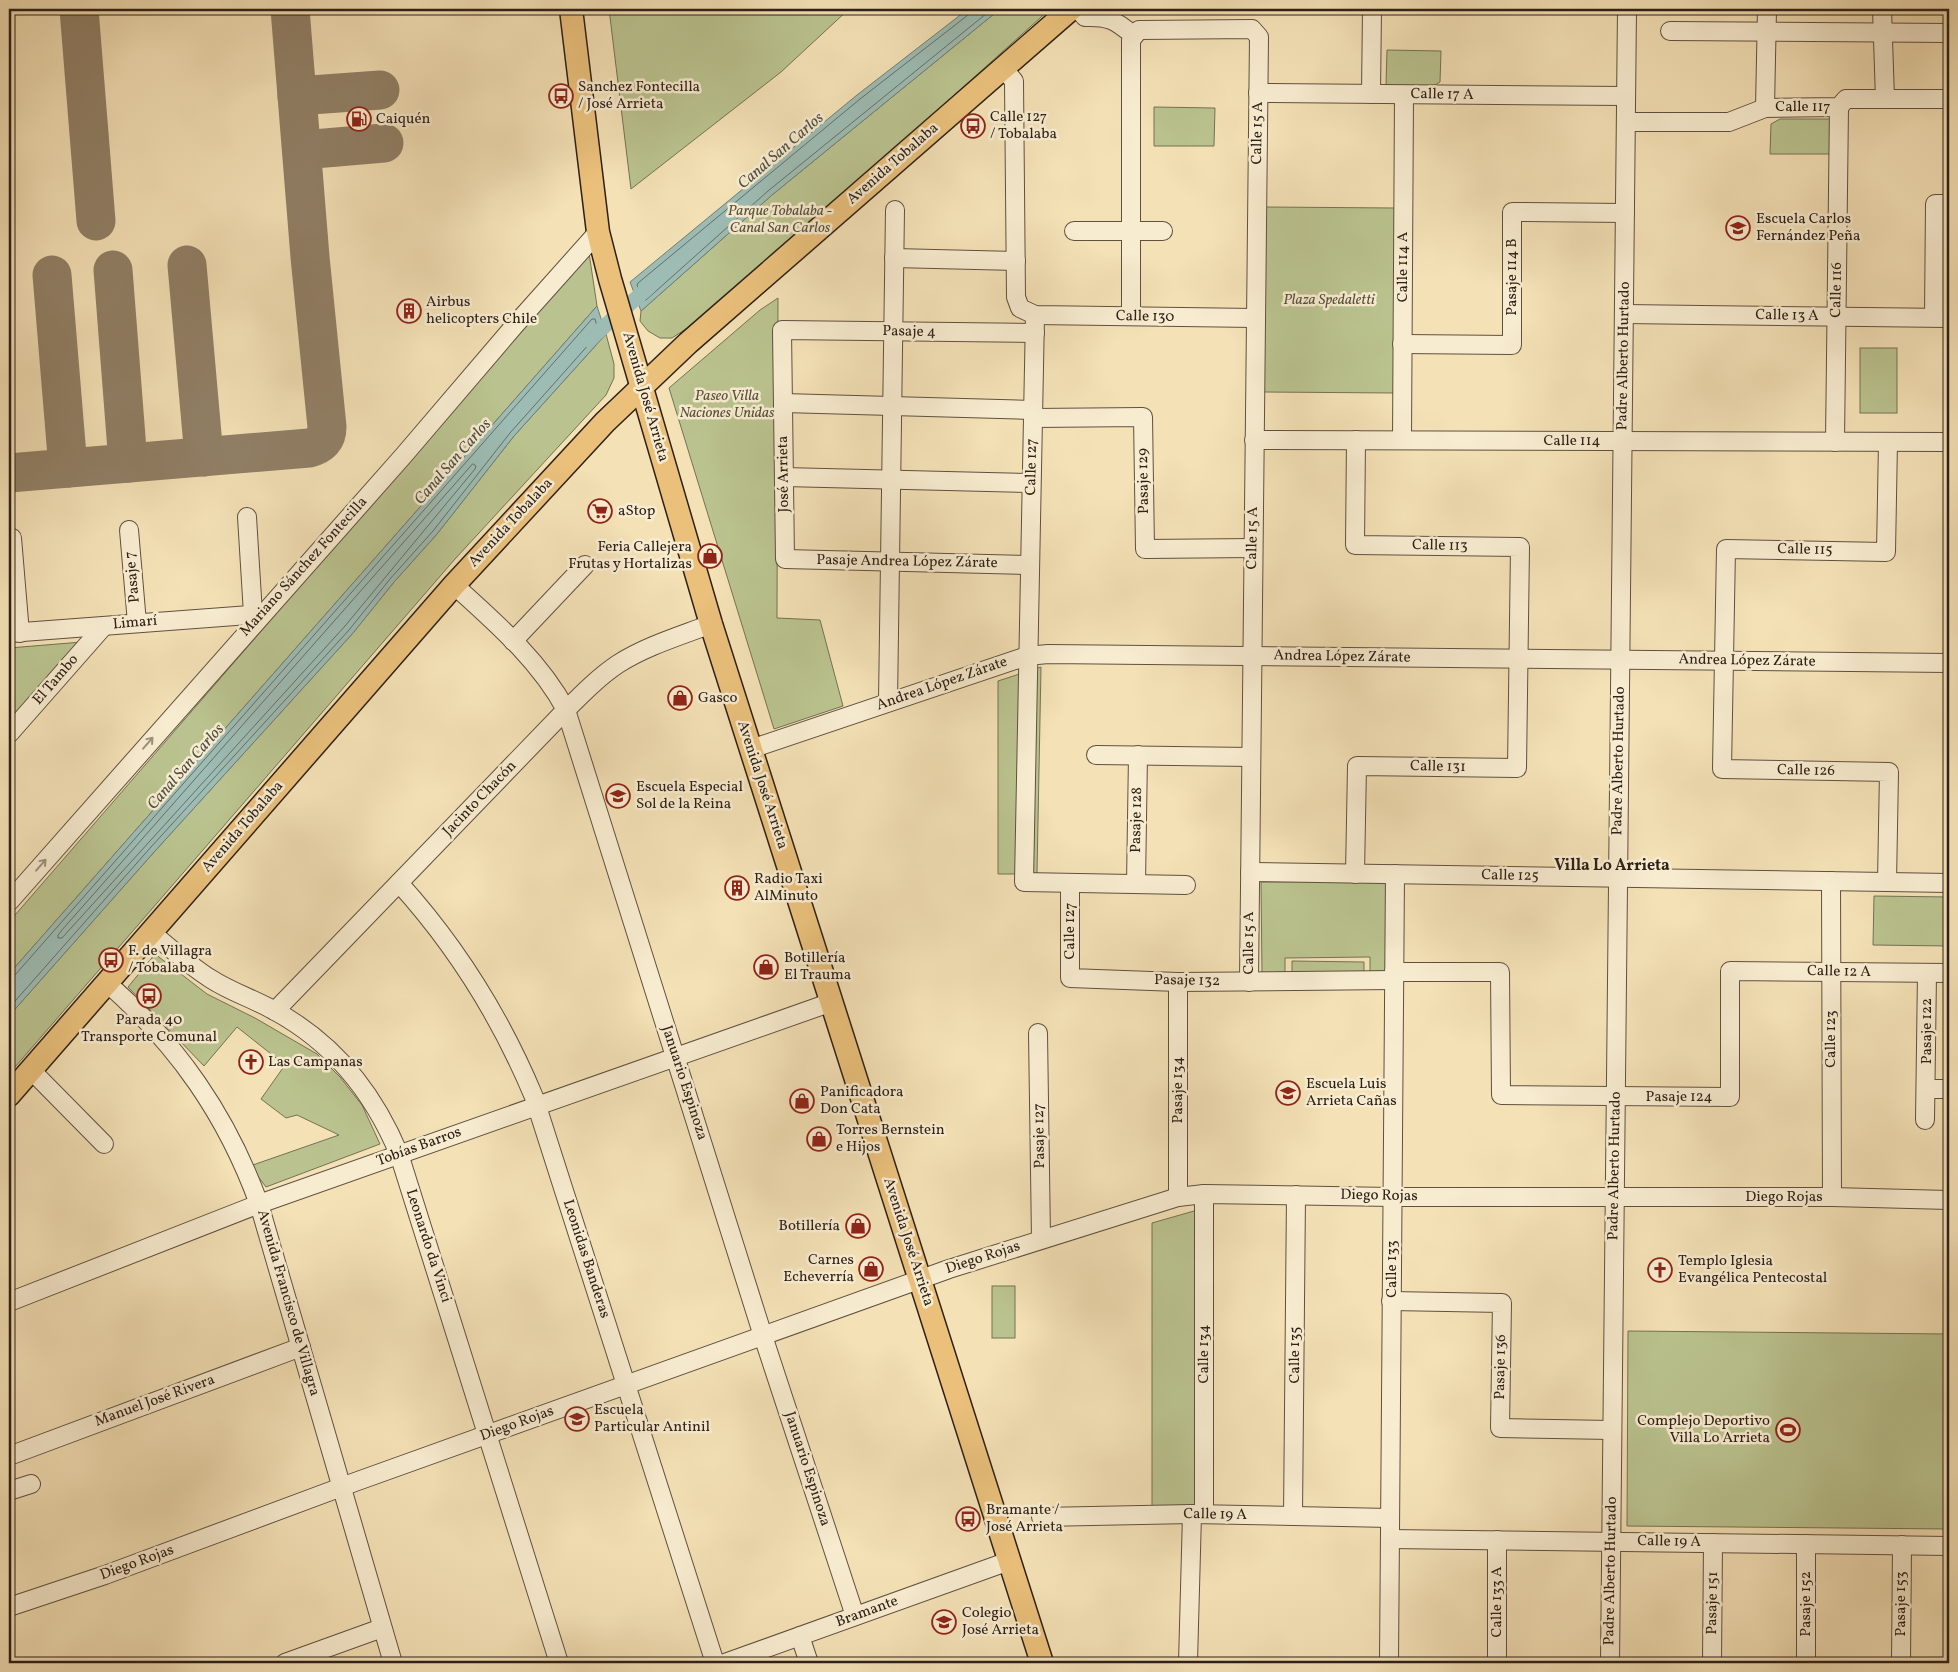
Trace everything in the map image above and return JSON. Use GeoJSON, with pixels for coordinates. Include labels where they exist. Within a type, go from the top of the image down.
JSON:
{"type":"FeatureCollection","features":[{"type":"Feature","properties":{"kind":"main road","name":"Avenida José Arrieta"},"geometry":{"type":"LineString","coordinates":[[571,9],[598,232],[610,279],[711,624],[1042,1663]]}},
{"type":"Feature","properties":{"kind":"main road","name":"Avenida Tobalaba"},"geometry":{"type":"LineString","coordinates":[[9,1095],[454,585],[600,427],[641,386],[1002,67],[1071,9]]}},
{"type":"Feature","properties":{"kind":"street"},"geometry":{"type":"LineString","coordinates":[[1078,9],[1085,17],[1102,16],[1119,24],[1133,35],[1131,40],[1130,75],[1132,316]]}},
{"type":"Feature","properties":{"kind":"street"},"geometry":{"type":"LineString","coordinates":[[1371,94],[1372,9]]}},
{"type":"Feature","properties":{"kind":"street","name":"Padre Alberto Hurtado"},"geometry":{"type":"LineString","coordinates":[[1610,1663],[1627,9]]}},
{"type":"Feature","properties":{"kind":"street"},"geometry":{"type":"LineString","coordinates":[[1765,108],[1767,9]]}},
{"type":"Feature","properties":{"kind":"street"},"geometry":{"type":"LineString","coordinates":[[1882,9],[1885,99]]}},
{"type":"Feature","properties":{"kind":"street","name":"Calle 15 A"},"geometry":{"type":"LineString","coordinates":[[1133,35],[1139,30],[1252,29],[1259,37],[1249,982]]}},
{"type":"Feature","properties":{"kind":"street"},"geometry":{"type":"LineString","coordinates":[[1670,32],[1949,33]]}},
{"type":"Feature","properties":{"kind":"street"},"geometry":{"type":"LineString","coordinates":[[1002,67],[1014,81],[1016,297],[1020,308],[1035,315]]}},
{"type":"Feature","properties":{"kind":"street","name":"Calle 17 A"},"geometry":{"type":"LineString","coordinates":[[1258,93],[1626,96]]}},
{"type":"Feature","properties":{"kind":"street","name":"Calle 114 A"},"geometry":{"type":"LineString","coordinates":[[1402,440],[1404,95]]}},
{"type":"Feature","properties":{"kind":"street","name":"Calle 117"},"geometry":{"type":"LineString","coordinates":[[1626,122],[1729,122],[1765,108],[1839,107],[1846,99],[1949,99]]}},
{"type":"Feature","properties":{"kind":"street","name":"Calle 116"},"geometry":{"type":"LineString","coordinates":[[1835,442],[1839,107]]}},
{"type":"Feature","properties":{"kind":"street"},"geometry":{"type":"LineString","coordinates":[[1942,318],[1935,204],[1949,204]]}},
{"type":"Feature","properties":{"kind":"street"},"geometry":{"type":"LineString","coordinates":[[888,702],[895,210]]}},
{"type":"Feature","properties":{"kind":"street","name":"Pasaje 114 B"},"geometry":{"type":"LineString","coordinates":[[1402,344],[1512,345],[1512,212],[1625,213]]}},
{"type":"Feature","properties":{"kind":"street"},"geometry":{"type":"LineString","coordinates":[[1074,231],[1163,231]]}},
{"type":"Feature","properties":{"kind":"street","name":"Mariano Sánchez Fontecilla"},"geometry":{"type":"LineString","coordinates":[[9,902],[258,614],[404,455],[514,325],[598,232]]}},
{"type":"Feature","properties":{"kind":"street"},"geometry":{"type":"LineString","coordinates":[[894,258],[1016,261]]}},
{"type":"Feature","properties":{"kind":"street","name":"Calle 13 A"},"geometry":{"type":"LineString","coordinates":[[1624,314],[1942,318]]}},
{"type":"Feature","properties":{"kind":"street","name":"Calle 130"},"geometry":{"type":"LineString","coordinates":[[1035,315],[1255,318]]}},
{"type":"Feature","properties":{"kind":"street","name":"Calle 127"},"geometry":{"type":"LineString","coordinates":[[1035,315],[1024,882],[1070,883],[1070,978]]}},
{"type":"Feature","properties":{"kind":"street","name":"Pasaje 4"},"geometry":{"type":"LineString","coordinates":[[782,330],[1035,333]]}},
{"type":"Feature","properties":{"kind":"street","name":"José Arrieta"},"geometry":{"type":"LineString","coordinates":[[782,330],[785,559]]}},
{"type":"Feature","properties":{"kind":"street","name":"Pasaje 129"},"geometry":{"type":"LineString","coordinates":[[783,403],[892,406],[1033,414],[1144,416],[1145,549],[1253,548]]}},
{"type":"Feature","properties":{"kind":"street","name":"Calle 114"},"geometry":{"type":"LineString","coordinates":[[1254,440],[1949,442]]}},
{"type":"Feature","properties":{"kind":"street","name":"Calle 113"},"geometry":{"type":"LineString","coordinates":[[1356,440],[1355,545],[1520,547],[1518,658]]}},
{"type":"Feature","properties":{"kind":"street","name":"Calle 115"},"geometry":{"type":"LineString","coordinates":[[1724,660],[1726,549],[1886,552],[1888,442]]}},
{"type":"Feature","properties":{"kind":"street"},"geometry":{"type":"LineString","coordinates":[[784,477],[1032,483]]}},
{"type":"Feature","properties":{"kind":"street"},"geometry":{"type":"LineString","coordinates":[[247,517],[258,614]]}},
{"type":"Feature","properties":{"kind":"street","name":"Pasaje 7"},"geometry":{"type":"LineString","coordinates":[[129,530],[137,623]]}},
{"type":"Feature","properties":{"kind":"street"},"geometry":{"type":"LineString","coordinates":[[12,538],[14,633]]}},
{"type":"Feature","properties":{"kind":"street","name":"Pasaje Andrea López Zárate"},"geometry":{"type":"LineString","coordinates":[[785,559],[1030,565]]}},
{"type":"Feature","properties":{"kind":"street"},"geometry":{"type":"LineString","coordinates":[[513,641],[585,565]]}},
{"type":"Feature","properties":{"kind":"street","name":"Januario Espinoza"},"geometry":{"type":"LineString","coordinates":[[454,585],[513,641],[552,686],[566,710],[763,1336],[855,1616]]}},
{"type":"Feature","properties":{"kind":"street","name":"Limarí"},"geometry":{"type":"LineString","coordinates":[[14,633],[258,614]]}},
{"type":"Feature","properties":{"kind":"street","name":"Jacinto Chacón"},"geometry":{"type":"LineString","coordinates":[[275,1011],[566,710],[604,674],[633,656],[711,624]]}},
{"type":"Feature","properties":{"kind":"street","name":"El Tambo"},"geometry":{"type":"LineString","coordinates":[[9,734],[104,626]]}},
{"type":"Feature","properties":{"kind":"street","name":"Andrea López Zárate"},"geometry":{"type":"LineString","coordinates":[[751,749],[1028,656],[1058,654],[1949,663]]}},
{"type":"Feature","properties":{"kind":"street","name":"Calle 131"},"geometry":{"type":"LineString","coordinates":[[1356,874],[1357,766],[1517,768],[1518,658]]}},
{"type":"Feature","properties":{"kind":"street","name":"Calle 126"},"geometry":{"type":"LineString","coordinates":[[1724,660],[1722,769],[1889,772],[1887,882]]}},
{"type":"Feature","properties":{"kind":"street"},"geometry":{"type":"LineString","coordinates":[[1096,755],[1251,757]]}},
{"type":"Feature","properties":{"kind":"street","name":"Pasaje 128"},"geometry":{"type":"LineString","coordinates":[[1136,884],[1138,756]]}},
{"type":"Feature","properties":{"kind":"street","name":"Calle 125"},"geometry":{"type":"LineString","coordinates":[[1250,872],[1949,883]]}},
{"type":"Feature","properties":{"kind":"street","name":"Calle 133"},"geometry":{"type":"LineString","coordinates":[[1389,1663],[1394,874]]}},
{"type":"Feature","properties":{"kind":"street","name":"Calle 123"},"geometry":{"type":"LineString","coordinates":[[1831,881],[1832,1197]]}},
{"type":"Feature","properties":{"kind":"street"},"geometry":{"type":"LineString","coordinates":[[1070,883],[1186,885]]}},
{"type":"Feature","properties":{"kind":"street","name":"Leonidas Banderas"},"geometry":{"type":"LineString","coordinates":[[399,884],[444,936],[482,992],[512,1047],[537,1106],[715,1663]]}},
{"type":"Feature","properties":{"kind":"street","name":"Leonardo da Vinci"},"geometry":{"type":"LineString","coordinates":[[151,932],[209,978],[275,1011],[318,1039],[348,1069],[376,1107],[389,1129],[399,1154],[559,1663]]}},
{"type":"Feature","properties":{"kind":"street","name":"Pasaje 124"},"geometry":{"type":"LineString","coordinates":[[1501,1095],[1730,1097],[1730,971]]}},
{"type":"Feature","properties":{"kind":"street","name":"Calle 12 A"},"geometry":{"type":"LineString","coordinates":[[1730,971],[1949,973]]}},
{"type":"Feature","properties":{"kind":"street","name":"Pasaje 132"},"geometry":{"type":"LineString","coordinates":[[1070,978],[1178,982],[1249,982],[1500,972],[1501,1095]]}},
{"type":"Feature","properties":{"kind":"street","name":"Pasaje 122"},"geometry":{"type":"LineString","coordinates":[[1925,1120],[1927,973]]}},
{"type":"Feature","properties":{"kind":"street","name":"Pasaje 134"},"geometry":{"type":"LineString","coordinates":[[1178,982],[1178,1197]]}},
{"type":"Feature","properties":{"kind":"street","name":"Avenida Francisco de Villagra"},"geometry":{"type":"LineString","coordinates":[[106,983],[155,1029],[198,1083],[230,1136],[250,1179],[259,1204],[393,1663]]}},
{"type":"Feature","properties":{"kind":"street","name":"Tobías Barros"},"geometry":{"type":"LineString","coordinates":[[9,1302],[259,1204],[832,1002]]}},
{"type":"Feature","properties":{"kind":"street","name":"Pasaje 127"},"geometry":{"type":"LineString","coordinates":[[1038,1033],[1042,1239]]}},
{"type":"Feature","properties":{"kind":"street"},"geometry":{"type":"LineString","coordinates":[[31,1070],[104,1144]]}},
{"type":"Feature","properties":{"kind":"street"},"geometry":{"type":"LineString","coordinates":[[1926,1089],[1949,1089]]}},
{"type":"Feature","properties":{"kind":"street","name":"Diego Rojas"},"geometry":{"type":"LineString","coordinates":[[9,1607],[105,1575],[342,1487],[920,1279],[1178,1197],[1204,1194],[1392,1197],[1832,1197],[1949,1200]]}},
{"type":"Feature","properties":{"kind":"street","name":"Calle 134"},"geometry":{"type":"LineString","coordinates":[[1188,1663],[1198,1514],[1204,1194]]}},
{"type":"Feature","properties":{"kind":"street","name":"Calle 135"},"geometry":{"type":"LineString","coordinates":[[1294,1516],[1296,1195]]}},
{"type":"Feature","properties":{"kind":"street","name":"Pasaje 136"},"geometry":{"type":"LineString","coordinates":[[1391,1301],[1502,1303],[1500,1428],[1612,1430]]}},
{"type":"Feature","properties":{"kind":"street","name":"Manuel José Rivera"},"geometry":{"type":"LineString","coordinates":[[9,1456],[301,1347]]}},
{"type":"Feature","properties":{"kind":"street"},"geometry":{"type":"LineString","coordinates":[[9,1491],[31,1484]]}},
{"type":"Feature","properties":{"kind":"street","name":"Calle 19 A"},"geometry":{"type":"LineString","coordinates":[[1041,1517],[1198,1514],[1390,1518]]}},
{"type":"Feature","properties":{"kind":"street","name":"Calle 19 A"},"geometry":{"type":"LineString","coordinates":[[1390,1538],[1949,1546]]}},
{"type":"Feature","properties":{"kind":"street","name":"Calle 133 A"},"geometry":{"type":"LineString","coordinates":[[1497,1540],[1497,1663]]}},
{"type":"Feature","properties":{"kind":"street","name":"Pasaje 151"},"geometry":{"type":"LineString","coordinates":[[1712,1663],[1713,1543]]}},
{"type":"Feature","properties":{"kind":"street","name":"Pasaje 152"},"geometry":{"type":"LineString","coordinates":[[1806,1544],[1806,1663]]}},
{"type":"Feature","properties":{"kind":"street","name":"Pasaje 153"},"geometry":{"type":"LineString","coordinates":[[1901,1663],[1902,1545]]}},
{"type":"Feature","properties":{"kind":"street","name":"Bramante"},"geometry":{"type":"LineString","coordinates":[[724,1663],[1009,1561]]}},
{"type":"Feature","properties":{"kind":"street"},"geometry":{"type":"LineString","coordinates":[[285,1663],[382,1628]]}},
{"type":"Feature","properties":{"kind":"street"},"geometry":{"type":"LineString","coordinates":[[800,1636],[809,1663]]}},
{"type":"Feature","properties":{"kind":"green space"},"geometry":{"type":"Polygon","coordinates":[[[609,9],[849,9],[781,72],[631,189],[609,9]]]}},
{"type":"Feature","properties":{"kind":"green space","name":"Parque Tobalaba - Canal San Carlos"},"geometry":{"type":"Polygon","coordinates":[[[1000,9],[1050,9],[765,265],[692,325],[672,338],[660,338],[648,331],[640,321],[641,311],[772,195],[1000,9]]]}},
{"type":"Feature","properties":{"kind":"green space"},"geometry":{"type":"Polygon","coordinates":[[[1387,50],[1441,51],[1440,82],[1433,86],[1386,85],[1387,50]]]}},
{"type":"Feature","properties":{"kind":"green space"},"geometry":{"type":"Polygon","coordinates":[[[1154,107],[1215,108],[1214,146],[1154,146],[1154,107]]]}},
{"type":"Feature","properties":{"kind":"green space"},"geometry":{"type":"Polygon","coordinates":[[[1780,119],[1832,119],[1832,154],[1770,154],[1771,124],[1780,119]]]}},
{"type":"Feature","properties":{"kind":"green space","name":"Plaza Spedaletti"},"geometry":{"type":"Polygon","coordinates":[[[1265,207],[1395,208],[1394,393],[1264,392],[1265,207]]]}},
{"type":"Feature","properties":{"kind":"green space"},"geometry":{"type":"Polygon","coordinates":[[[589,253],[597,306],[9,974],[9,922],[589,253]]]}},
{"type":"Feature","properties":{"kind":"green space","name":"Paseo Villa Naciones Unidas"},"geometry":{"type":"Polygon","coordinates":[[[778,298],[777,618],[820,620],[843,706],[774,729],[669,388],[760,310],[778,298]]]}},
{"type":"Feature","properties":{"kind":"green space"},"geometry":{"type":"Polygon","coordinates":[[[606,334],[614,364],[614,378],[606,395],[455,559],[9,1074],[9,1016],[155,851],[353,633],[394,582],[437,534],[514,436],[606,334]]]}},
{"type":"Feature","properties":{"kind":"green space"},"geometry":{"type":"Polygon","coordinates":[[[1860,348],[1897,348],[1897,413],[1860,413],[1860,348]]]}},
{"type":"Feature","properties":{"kind":"green space"},"geometry":{"type":"Polygon","coordinates":[[[82,642],[9,723],[9,648],[82,642]]]}},
{"type":"Feature","properties":{"kind":"green space"},"geometry":{"type":"Polygon","coordinates":[[[1041,667],[1037,874],[998,874],[998,681],[1041,667]]]}},
{"type":"Feature","properties":{"kind":"green space"},"geometry":{"type":"Polygon","coordinates":[[[1388,881],[1389,974],[1370,974],[1370,957],[1285,958],[1285,972],[1262,973],[1261,882],[1388,881]]]}},
{"type":"Feature","properties":{"kind":"green space"},"geometry":{"type":"Polygon","coordinates":[[[1874,896],[1949,897],[1949,946],[1873,945],[1874,896]]]}},
{"type":"Feature","properties":{"kind":"green space"},"geometry":{"type":"Polygon","coordinates":[[[155,954],[207,994],[255,1018],[317,1054],[340,1077],[362,1105],[380,1144],[266,1187],[250,1166],[339,1135],[297,1115],[286,1118],[261,1099],[285,1065],[237,1027],[204,1066],[128,987],[155,954]]]}},
{"type":"Feature","properties":{"kind":"green space"},"geometry":{"type":"Polygon","coordinates":[[[1292,961],[1364,962],[1364,976],[1292,975],[1292,961]]]}},
{"type":"Feature","properties":{"kind":"green space"},"geometry":{"type":"Polygon","coordinates":[[[1201,1209],[1200,1509],[1152,1508],[1152,1223],[1201,1209]]]}},
{"type":"Feature","properties":{"kind":"green space"},"geometry":{"type":"Polygon","coordinates":[[[992,1286],[1015,1286],[1015,1338],[992,1338],[992,1286]]]}},
{"type":"Feature","properties":{"kind":"green space","name":"Complejo Deportivo Villa Lo Arrieta"},"geometry":{"type":"Polygon","coordinates":[[[1628,1331],[1949,1334],[1949,1529],[1627,1526],[1628,1331]]]}},
{"type":"Feature","properties":{"kind":"water"},"geometry":{"type":"Polygon","coordinates":[[[968,9],[1000,9],[772,195],[641,311],[630,282],[857,95],[968,9]]]}},
{"type":"Feature","properties":{"kind":"water"},"geometry":{"type":"Polygon","coordinates":[[[597,306],[606,334],[514,436],[437,534],[394,582],[353,633],[155,851],[9,1016],[9,974],[597,306]]]}},
{"type":"Feature","properties":{"kind":"waterway","name":"Canal San Carlos"},"geometry":{"type":"LineString","coordinates":[[589,340],[650,286]]}},
{"type":"Feature","properties":{"kind":"taxiway"},"geometry":{"type":"LineString","coordinates":[[79,9],[96,221]]}},
{"type":"Feature","properties":{"kind":"taxiway"},"geometry":{"type":"LineString","coordinates":[[9,473],[309,448],[317,445],[324,438],[327,427],[310,257],[290,9]]}},
{"type":"Feature","properties":{"kind":"taxiway"},"geometry":{"type":"LineString","coordinates":[[297,96],[380,90]]}},
{"type":"Feature","properties":{"kind":"taxiway"},"geometry":{"type":"LineString","coordinates":[[302,150],[384,143]]}},
{"type":"Feature","properties":{"kind":"taxiway"},"geometry":{"type":"LineString","coordinates":[[187,265],[204,457]]}},
{"type":"Feature","properties":{"kind":"taxiway"},"geometry":{"type":"LineString","coordinates":[[113,270],[128,463]]}},
{"type":"Feature","properties":{"kind":"taxiway"},"geometry":{"type":"LineString","coordinates":[[52,275],[68,468]]}},
{"type":"Feature","properties":{"kind":"place","name":"Sanchez Fontecilla / José Arrieta"},"geometry":{"type":"Point","coordinates":[561,96]}},
{"type":"Feature","properties":{"kind":"place","name":"Caiquén"},"geometry":{"type":"Point","coordinates":[359,119]}},
{"type":"Feature","properties":{"kind":"place","name":"Calle 127 / Tobalaba"},"geometry":{"type":"Point","coordinates":[973,126]}},
{"type":"Feature","properties":{"kind":"place","name":"Escuela Carlos Fernández Peña"},"geometry":{"type":"Point","coordinates":[1738,228]}},
{"type":"Feature","properties":{"kind":"place","name":"Airbus helicopters Chile"},"geometry":{"type":"Point","coordinates":[409,311]}},
{"type":"Feature","properties":{"kind":"place","name":"aStop"},"geometry":{"type":"Point","coordinates":[600,511]}},
{"type":"Feature","properties":{"kind":"place","name":"Feria Callejera Frutas y Hortalizas"},"geometry":{"type":"Point","coordinates":[710,556]}},
{"type":"Feature","properties":{"kind":"place","name":"Gasco"},"geometry":{"type":"Point","coordinates":[680,698]}},
{"type":"Feature","properties":{"kind":"place","name":"Escuela Especial Sol de la Reina"},"geometry":{"type":"Point","coordinates":[618,796]}},
{"type":"Feature","properties":{"kind":"place","name":"Radio Taxi AlMinuto"},"geometry":{"type":"Point","coordinates":[737,888]}},
{"type":"Feature","properties":{"kind":"place","name":"F. de Villagra / Tobalaba"},"geometry":{"type":"Point","coordinates":[111,960]}},
{"type":"Feature","properties":{"kind":"place","name":"Botillería El Trauma"},"geometry":{"type":"Point","coordinates":[766,967]}},
{"type":"Feature","properties":{"kind":"place","name":"Parada 40 Transporte Comunal"},"geometry":{"type":"Point","coordinates":[149,996]}},
{"type":"Feature","properties":{"kind":"place","name":"Las Campanas"},"geometry":{"type":"Point","coordinates":[251,1062]}},
{"type":"Feature","properties":{"kind":"place","name":"Escuela Luis Arrieta Cañas"},"geometry":{"type":"Point","coordinates":[1288,1093]}},
{"type":"Feature","properties":{"kind":"place","name":"Panificadora Don Cata"},"geometry":{"type":"Point","coordinates":[802,1101]}},
{"type":"Feature","properties":{"kind":"place","name":"Torres Bernstein e Hijos"},"geometry":{"type":"Point","coordinates":[819,1139]}},
{"type":"Feature","properties":{"kind":"place","name":"Botillería"},"geometry":{"type":"Point","coordinates":[858,1226]}},
{"type":"Feature","properties":{"kind":"place","name":"Carnes Echeverría"},"geometry":{"type":"Point","coordinates":[871,1269]}},
{"type":"Feature","properties":{"kind":"place","name":"Templo Iglesia Evangélica Pentecostal"},"geometry":{"type":"Point","coordinates":[1660,1270]}},
{"type":"Feature","properties":{"kind":"place","name":"Escuela Particular Antinil"},"geometry":{"type":"Point","coordinates":[577,1419]}},
{"type":"Feature","properties":{"kind":"place","name":"Complejo Deportivo Villa Lo Arrieta"},"geometry":{"type":"Point","coordinates":[1788,1430]}},
{"type":"Feature","properties":{"kind":"place","name":"Bramante / José Arrieta"},"geometry":{"type":"Point","coordinates":[968,1519]}},
{"type":"Feature","properties":{"kind":"place","name":"Colegio José Arrieta"},"geometry":{"type":"Point","coordinates":[944,1622]}},
{"type":"Feature","properties":{"kind":"district","name":"Villa Lo Arrieta"},"geometry":{"type":"Point","coordinates":[1612,866]}}]}
